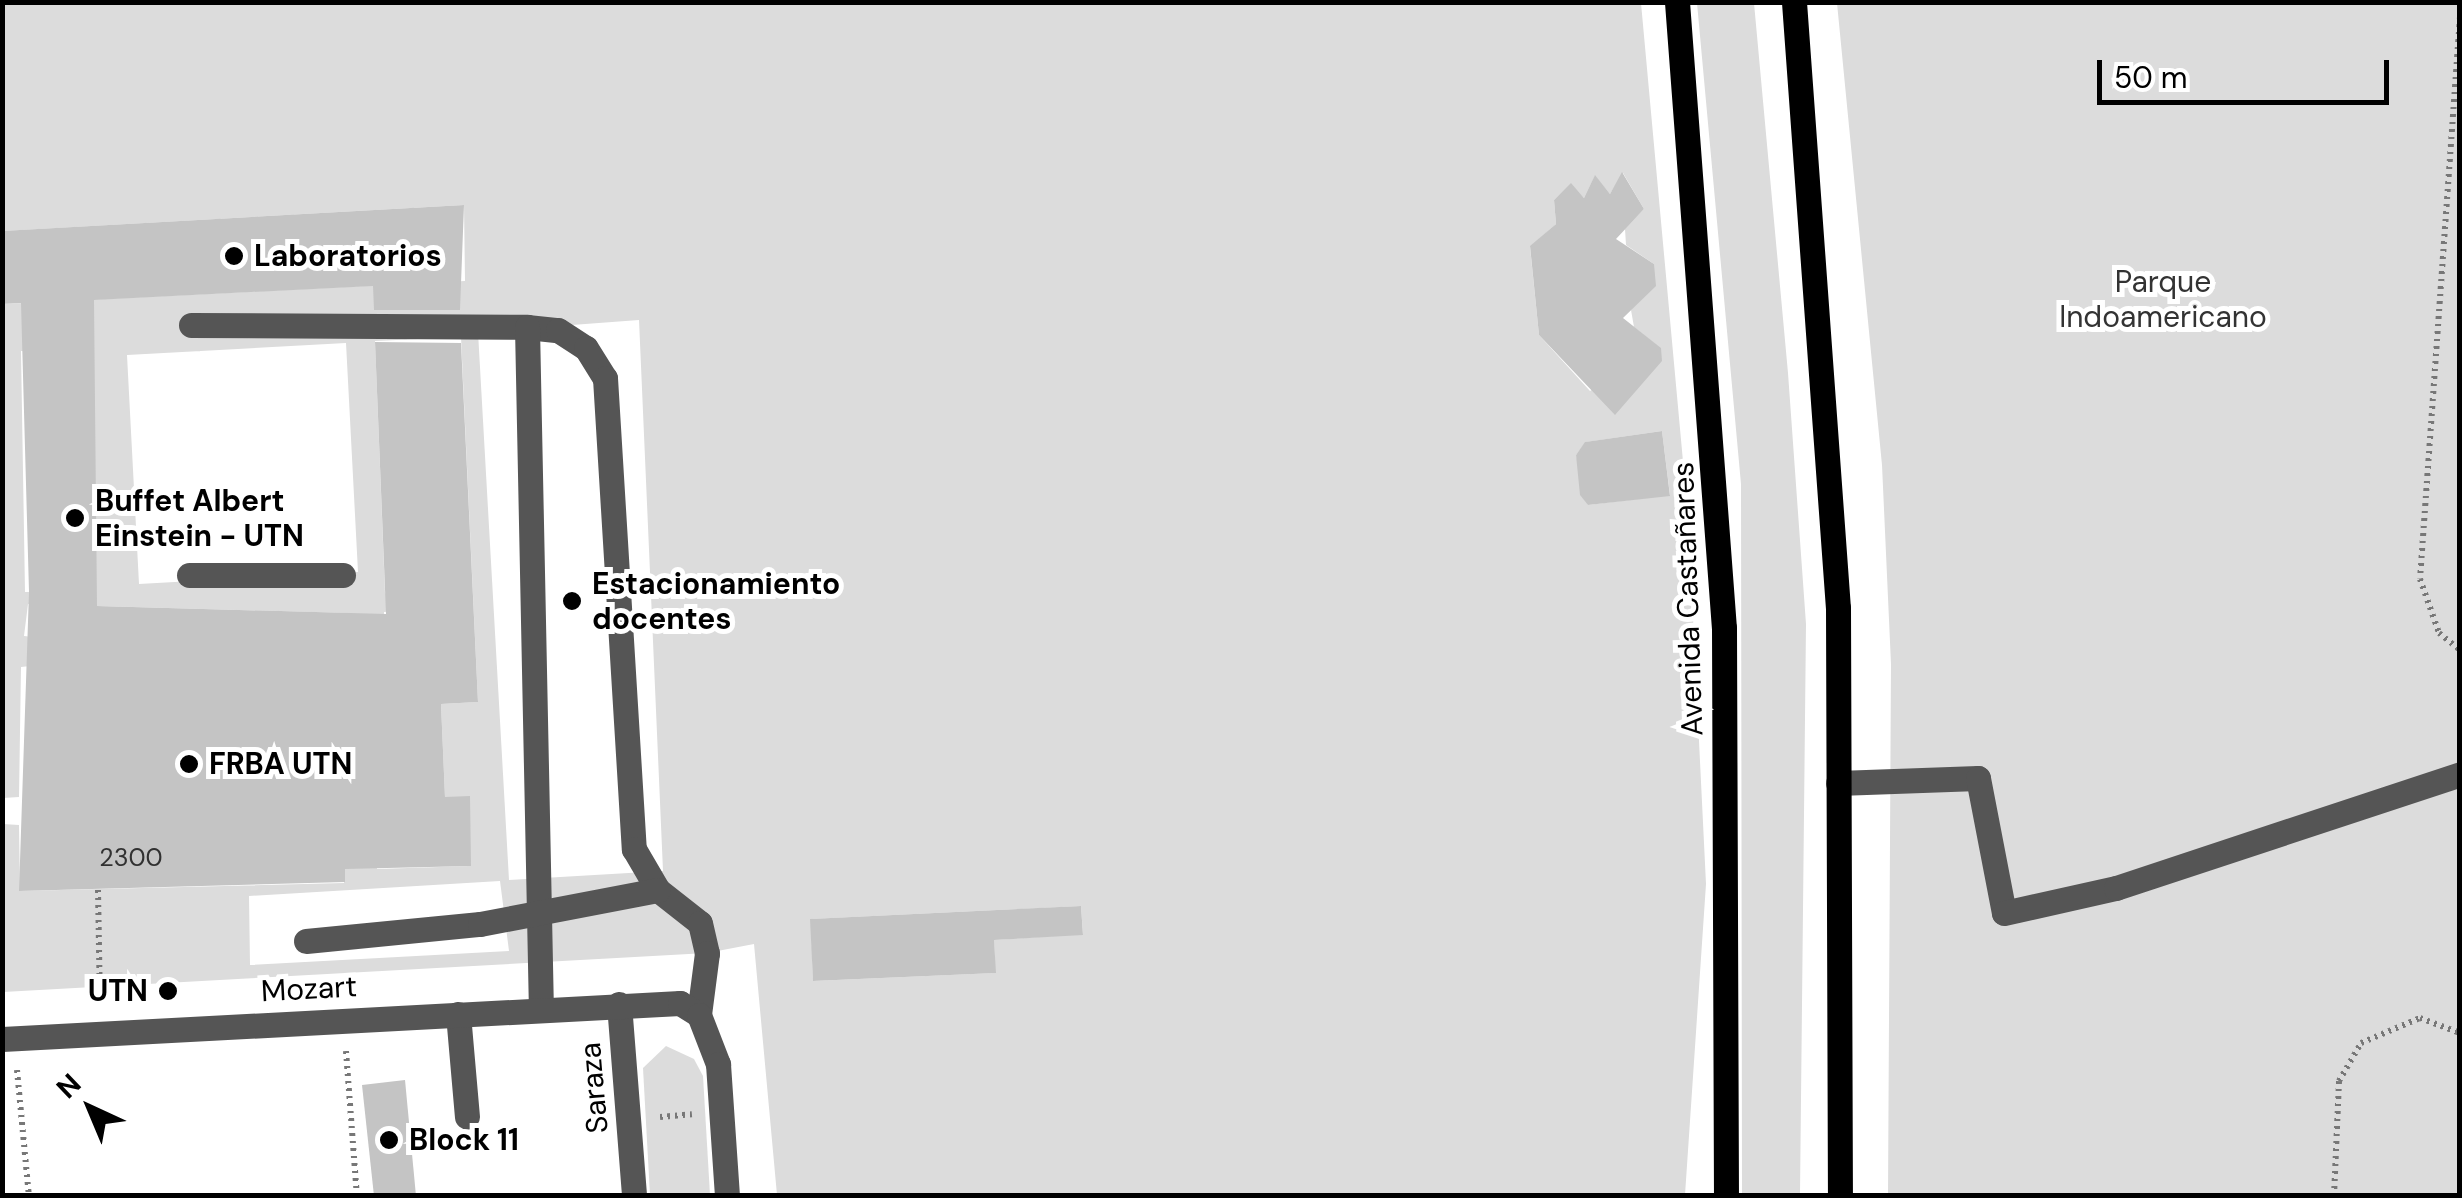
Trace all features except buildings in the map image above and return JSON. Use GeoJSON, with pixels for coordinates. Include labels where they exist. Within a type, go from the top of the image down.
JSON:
{"type":"FeatureCollection","features":[{"type":"Feature","properties":{"kind":"main road","name":"Avenida Castañares"},"geometry":{"type":"LineString","coordinates":[[1677,2],[1723,608],[1726,1196]]}},
{"type":"Feature","properties":{"kind":"main road"},"geometry":{"type":"LineString","coordinates":[[1794,2],[1838,608],[1840,1196]]}},
{"type":"Feature","properties":{"kind":"street"},"geometry":{"type":"LineString","coordinates":[[191,325],[527,326],[558,330],[586,348],[605,378],[634,848],[658,890],[700,923],[707,953],[699,1015],[718,1064],[728,1196]]}},
{"type":"Feature","properties":{"kind":"street"},"geometry":{"type":"LineString","coordinates":[[527,326],[536,913],[541,1010]]}},
{"type":"Feature","properties":{"kind":"street"},"geometry":{"type":"LineString","coordinates":[[189,574],[343,575]]}},
{"type":"Feature","properties":{"kind":"street"},"geometry":{"type":"LineString","coordinates":[[1838,783],[1978,778],[2004,912],[2116,888],[2460,774]]}},
{"type":"Feature","properties":{"kind":"street"},"geometry":{"type":"LineString","coordinates":[[306,941],[536,913],[658,890]]}},
{"type":"Feature","properties":{"kind":"street","name":"Saraza"},"geometry":{"type":"LineString","coordinates":[[634,1196],[619,1004],[680,1003],[699,1015]]}},
{"type":"Feature","properties":{"kind":"street","name":"Mozart"},"geometry":{"type":"LineString","coordinates":[[8,1039],[619,1004]]}},
{"type":"Feature","properties":{"kind":"street"},"geometry":{"type":"LineString","coordinates":[[458,1014],[467,1117]]}},
{"type":"Feature","properties":{"kind":"path"},"geometry":{"type":"LineString","coordinates":[[2460,17],[2420,578],[2432,622],[2460,650]]}},
{"type":"Feature","properties":{"kind":"path"},"geometry":{"type":"LineString","coordinates":[[98,890],[101,1034]]}},
{"type":"Feature","properties":{"kind":"path"},"geometry":{"type":"LineString","coordinates":[[2334,1196],[2339,1081],[2361,1044],[2420,1018],[2460,1033]]}},
{"type":"Feature","properties":{"kind":"path"},"geometry":{"type":"LineString","coordinates":[[343,1019],[358,1196]]}},
{"type":"Feature","properties":{"kind":"path"},"geometry":{"type":"LineString","coordinates":[[8,1039],[30,1196]]}},
{"type":"Feature","properties":{"kind":"path"},"geometry":{"type":"LineString","coordinates":[[629,1120],[721,1111]]}},
{"type":"Feature","properties":{"kind":"green space"},"geometry":{"type":"Polygon","coordinates":[[[2,3],[1641,3],[1688,516],[1706,884],[1685,1195],[777,1195],[754,944],[707,953],[3,992],[3,824],[19,825],[20,891],[344,883],[348,613],[28,604],[24,636],[61,640],[59,663],[21,667],[19,797],[3,798],[3,304],[465,281],[464,205],[3,231],[2,3]],[[1623,173],[1610,194],[1595,176],[1584,198],[1571,184],[1554,200],[1556,224],[1530,247],[1539,335],[1590,391],[1660,348],[1634,327],[1631,310],[1654,264],[1626,245],[1625,229],[1644,209],[1623,173]],[[639,320],[478,332],[509,880],[663,871],[639,320]],[[461,337],[375,341],[385,593],[406,610],[384,612],[377,869],[471,866],[445,797],[441,704],[478,702],[461,337]],[[346,343],[127,355],[139,584],[358,572],[346,343]],[[93,349],[21,351],[25,592],[78,591],[93,349]],[[1662,431],[1586,442],[1576,455],[1588,505],[1670,495],[1662,431]],[[500,881],[249,896],[250,965],[509,951],[500,881]],[[1081,906],[811,919],[813,981],[995,973],[994,940],[1083,934],[1081,906]]]}},
{"type":"Feature","properties":{"kind":"green space"},"geometry":{"type":"Polygon","coordinates":[[[1697,3],[1754,3],[1788,373],[1806,624],[1800,1195],[1742,1195],[1741,484],[1697,3]]]}},
{"type":"Feature","properties":{"kind":"green space","name":"Parque Indoamericano"},"geometry":{"type":"Polygon","coordinates":[[[1837,3],[2459,3],[2459,1195],[1888,1195],[1891,664],[1882,465],[1837,3]]]}},
{"type":"Feature","properties":{"kind":"green space"},"geometry":{"type":"Polygon","coordinates":[[[666,1046],[694,1059],[703,1076],[710,1195],[650,1195],[643,1068],[666,1046]]]}},
{"type":"Feature","properties":{"kind":"place","name":"Laboratorios"},"geometry":{"type":"Point","coordinates":[234,256]}},
{"type":"Feature","properties":{"kind":"place","name":"Buffet Albert Einstein - UTN"},"geometry":{"type":"Point","coordinates":[75,518]}},
{"type":"Feature","properties":{"kind":"place","name":"Estacionamiento docentes"},"geometry":{"type":"Point","coordinates":[572,601]}},
{"type":"Feature","properties":{"kind":"place","name":"FRBA UTN"},"geometry":{"type":"Point","coordinates":[189,764]}},
{"type":"Feature","properties":{"kind":"place","name":"UTN"},"geometry":{"type":"Point","coordinates":[168,991]}},
{"type":"Feature","properties":{"kind":"place","name":"Block 11"},"geometry":{"type":"Point","coordinates":[389,1140]}}]}
